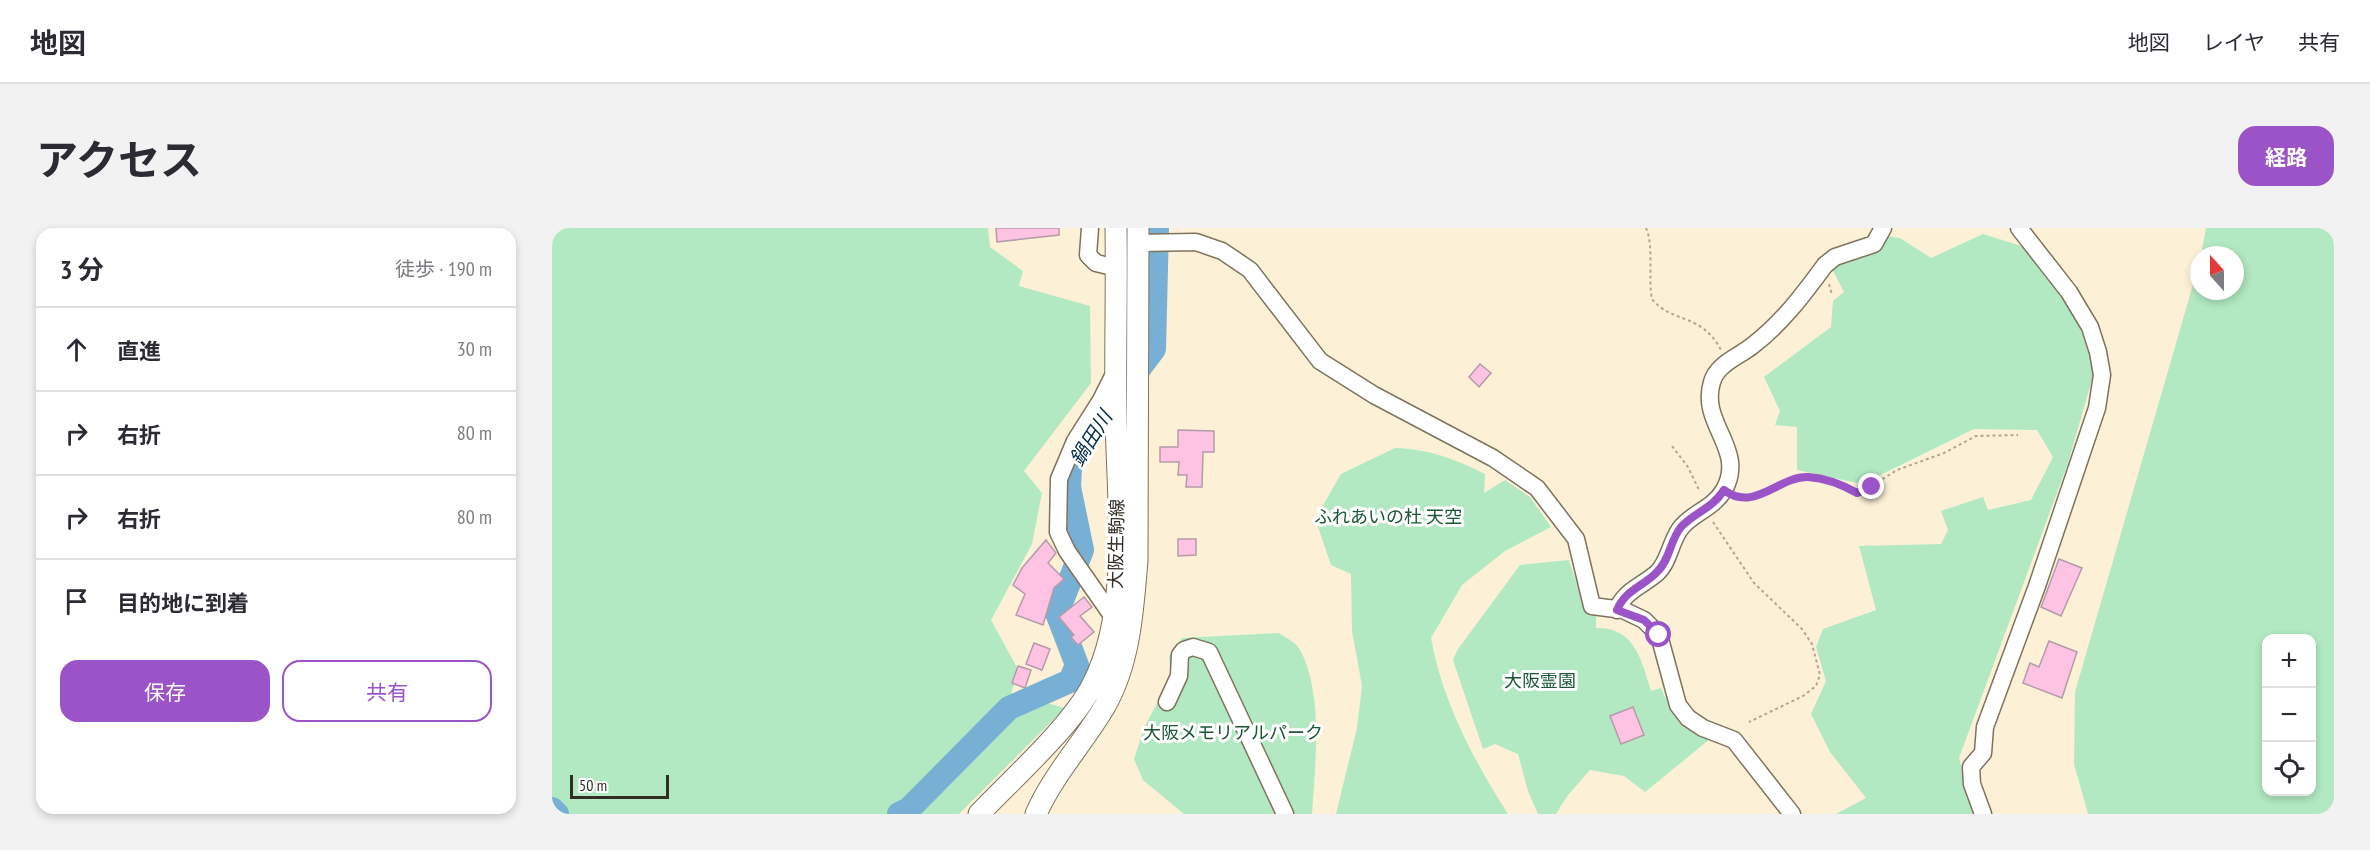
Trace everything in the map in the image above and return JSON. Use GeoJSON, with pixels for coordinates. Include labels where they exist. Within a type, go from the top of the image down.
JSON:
{"type":"FeatureCollection","features":[{"type":"Feature","properties":{"kind":"main road","name":"大阪生駒線"},"geometry":{"type":"LineString","coordinates":[[1036,814],[1106,705],[1123,664],[1133,608],[1137,560],[1116,228]]}},
{"type":"Feature","properties":{"kind":"main road","name":"大阪生駒線"},"geometry":{"type":"LineString","coordinates":[[979,814],[1071,716],[1092,687],[1102,664],[1113,617],[1119,570],[1116,410],[1126,375],[1147,239]]}},
{"type":"Feature","properties":{"kind":"street"},"geometry":{"type":"LineString","coordinates":[[1090,228],[1088,255],[1096,263],[1117,268]]}},
{"type":"Feature","properties":{"kind":"street"},"geometry":{"type":"LineString","coordinates":[[1617,610],[1621,600],[1657,573],[1665,563],[1681,527],[1706,511],[1724,490],[1732,462],[1712,417],[1708,395],[1715,373],[1778,324],[1825,265],[1835,257],[1874,244],[1883,228]]}},
{"type":"Feature","properties":{"kind":"street"},"geometry":{"type":"LineString","coordinates":[[1983,814],[1972,784],[1971,767],[1983,753],[1985,727],[2037,586],[2097,408],[2102,375],[2090,327],[2069,292],[2019,228]]}},
{"type":"Feature","properties":{"kind":"street"},"geometry":{"type":"LineString","coordinates":[[1147,239],[1196,242],[1222,251],[1250,270],[1320,361],[1374,395],[1493,458],[1538,488],[1576,539],[1592,606],[1617,610],[1644,620],[1659,635],[1678,705],[1688,718],[1703,728],[1734,740],[1792,814]]}},
{"type":"Feature","properties":{"kind":"street"},"geometry":{"type":"LineString","coordinates":[[1113,617],[1067,551],[1058,532],[1059,479],[1075,441],[1101,400],[1126,375]]}},
{"type":"Feature","properties":{"kind":"street"},"geometry":{"type":"LineString","coordinates":[[1167,702],[1179,676],[1180,655],[1184,650],[1193,647],[1209,652],[1285,814]]}},
{"type":"Feature","properties":{"kind":"path"},"geometry":{"type":"LineString","coordinates":[[1646,228],[1650,239],[1648,255],[1653,299],[1666,311],[1704,327],[1715,339],[1726,363]]}},
{"type":"Feature","properties":{"kind":"path"},"geometry":{"type":"LineString","coordinates":[[1724,490],[1731,496],[1752,497],[1808,477],[1840,485],[1857,493],[1897,470],[1944,453],[1976,436],[2018,435]]}},
{"type":"Feature","properties":{"kind":"path"},"geometry":{"type":"LineString","coordinates":[[1672,447],[1688,467],[1704,500],[1706,511],[1754,583],[1802,629],[1812,644],[1820,675],[1816,686],[1803,696],[1749,722]]}},
{"type":"Feature","properties":{"kind":"green space"},"geometry":{"type":"Polygon","coordinates":[[[552,228],[988,228],[990,247],[1023,271],[1019,286],[1090,306],[1091,383],[1024,471],[1042,493],[1032,544],[991,620],[1019,671],[1011,693],[1065,708],[959,814],[552,814],[552,228]]]}},
{"type":"Feature","properties":{"kind":"green space"},"geometry":{"type":"Polygon","coordinates":[[[2206,228],[2334,228],[2334,814],[2088,814],[2074,764],[2075,692],[2190,295],[2190,300],[2244,300],[2244,246],[2203,246],[2206,228]]]}},
{"type":"Feature","properties":{"kind":"green space"},"geometry":{"type":"Polygon","coordinates":[[[1983,234],[2031,249],[2075,315],[2095,369],[2068,463],[1959,758],[1975,814],[1836,814],[1866,798],[1830,752],[1811,714],[1826,681],[1816,647],[1823,629],[1876,610],[1859,546],[1941,544],[1948,530],[1941,511],[1983,497],[1988,510],[2031,500],[2053,457],[2037,430],[1974,429],[1862,484],[1797,470],[1797,427],[1775,425],[1780,411],[1764,377],[1831,327],[1833,301],[1844,292],[1830,265],[1885,236],[1900,238],[1931,258],[1983,234]]]}},
{"type":"Feature","properties":{"kind":"green space","name":"ふれあいの杜 天空"},"geometry":{"type":"Polygon","coordinates":[[[1395,448],[1419,450],[1442,456],[1485,474],[1484,493],[1505,480],[1530,497],[1551,527],[1505,551],[1462,585],[1431,638],[1443,685],[1461,730],[1508,814],[1336,814],[1357,728],[1362,686],[1352,631],[1351,574],[1331,565],[1318,527],[1319,512],[1341,474],[1395,448]]]}},
{"type":"Feature","properties":{"kind":"green space","name":"大阪霊園"},"geometry":{"type":"Polygon","coordinates":[[[1569,560],[1587,615],[1596,616],[1596,628],[1609,629],[1628,639],[1640,658],[1651,691],[1661,688],[1680,720],[1692,730],[1710,739],[1645,792],[1624,776],[1590,770],[1568,795],[1556,814],[1538,814],[1528,791],[1518,754],[1495,744],[1483,749],[1453,660],[1458,649],[1520,565],[1569,560]]]}},
{"type":"Feature","properties":{"kind":"green space","name":"大阪メモリアルパーク"},"geometry":{"type":"Polygon","coordinates":[[[1279,633],[1299,647],[1308,668],[1312,687],[1316,753],[1312,814],[1184,814],[1143,780],[1134,759],[1144,728],[1171,677],[1169,656],[1182,638],[1279,633]]]}},
{"type":"Feature","properties":{"kind":"building"},"geometry":{"type":"Polygon","coordinates":[[[996,228],[1059,228],[1059,235],[997,242],[996,228]]]}},
{"type":"Feature","properties":{"kind":"building"},"geometry":{"type":"Polygon","coordinates":[[[1480,364],[1491,373],[1479,387],[1469,377],[1480,364]]]}},
{"type":"Feature","properties":{"kind":"building"},"geometry":{"type":"Polygon","coordinates":[[[1178,430],[1214,431],[1214,452],[1203,452],[1202,487],[1186,487],[1187,475],[1178,475],[1179,462],[1160,462],[1160,447],[1178,447],[1178,430]]]}},
{"type":"Feature","properties":{"kind":"building"},"geometry":{"type":"Polygon","coordinates":[[[1178,539],[1196,539],[1196,555],[1178,556],[1178,539]]]}},
{"type":"Feature","properties":{"kind":"building"},"geometry":{"type":"Polygon","coordinates":[[[1046,540],[1056,553],[1048,563],[1064,579],[1054,588],[1043,625],[1016,615],[1025,594],[1013,585],[1022,568],[1046,540]]]}},
{"type":"Feature","properties":{"kind":"building"},"geometry":{"type":"Polygon","coordinates":[[[2059,559],[2082,568],[2061,616],[2041,607],[2059,559]]]}},
{"type":"Feature","properties":{"kind":"building"},"geometry":{"type":"Polygon","coordinates":[[[1084,597],[1092,607],[1080,616],[1094,632],[1078,645],[1071,637],[1074,635],[1059,617],[1084,597]]]}},
{"type":"Feature","properties":{"kind":"building"},"geometry":{"type":"Polygon","coordinates":[[[2049,641],[2077,652],[2062,698],[2023,683],[2030,663],[2039,667],[2049,641]]]}},
{"type":"Feature","properties":{"kind":"building"},"geometry":{"type":"Polygon","coordinates":[[[1034,643],[1050,649],[1042,670],[1026,664],[1034,643]]]}},
{"type":"Feature","properties":{"kind":"building"},"geometry":{"type":"Polygon","coordinates":[[[1018,666],[1031,670],[1025,688],[1012,683],[1018,666]]]}},
{"type":"Feature","properties":{"kind":"building"},"geometry":{"type":"Polygon","coordinates":[[[1633,707],[1644,735],[1621,744],[1610,716],[1633,707]]]}},
{"type":"Feature","properties":{"kind":"waterway","name":"鍋田川"},"geometry":{"type":"LineString","coordinates":[[899,814],[909,809],[1009,708],[1070,681],[1077,665],[1057,613],[1082,550],[1069,487],[1070,468],[1083,443],[1154,349],[1157,228]]}},
{"type":"Feature","properties":{"kind":"waterway","name":"鍋田川"},"geometry":{"type":"LineString","coordinates":[[552,809],[557,814]]}},
{"type":"Feature","properties":{"kind":"route"},"geometry":{"type":"LineString","coordinates":[[1659,635],[1644,620],[1623,610],[1617,610],[1621,600],[1634,588],[1657,573],[1665,563],[1681,527],[1706,511],[1724,490],[1731,496],[1752,497],[1808,477],[1840,485],[1857,493],[1872,487]]}}]}
